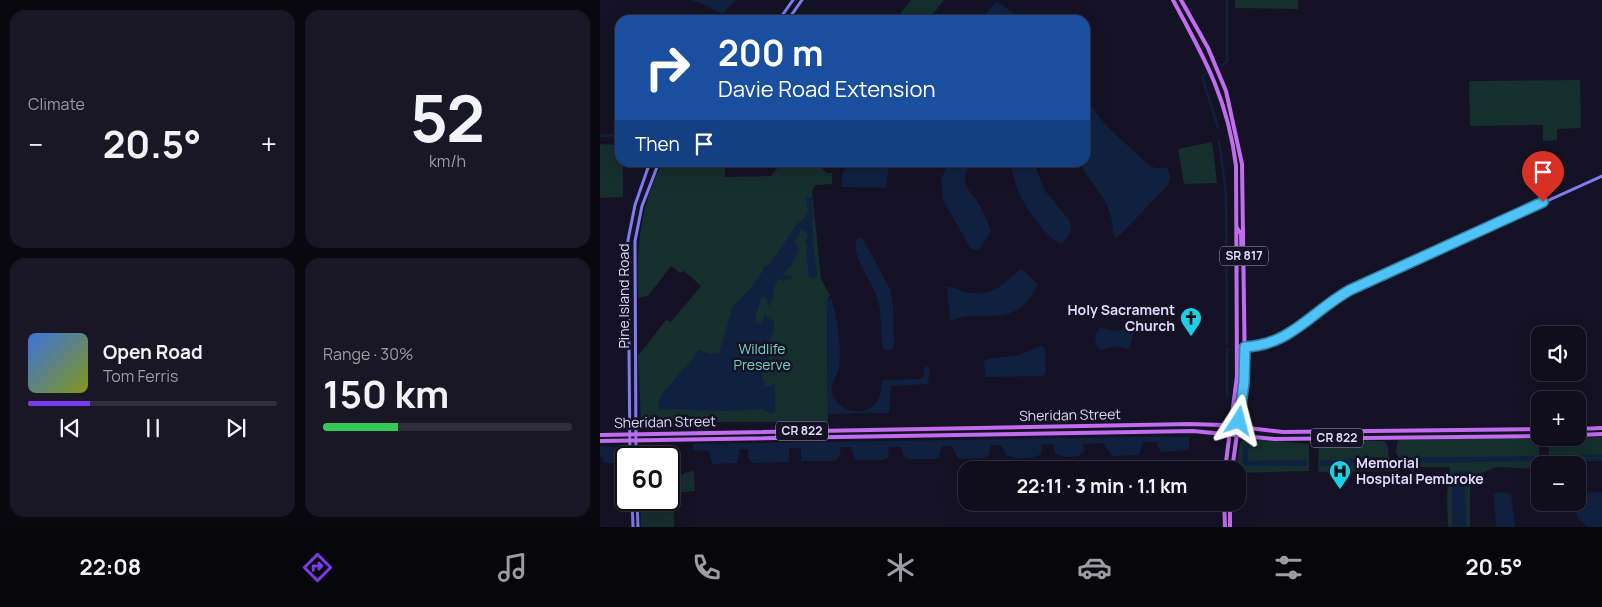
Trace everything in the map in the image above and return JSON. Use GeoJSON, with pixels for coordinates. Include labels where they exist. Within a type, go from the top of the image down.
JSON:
{"type":"FeatureCollection","features":[{"type":"Feature","properties":{"kind":"main road"},"geometry":{"type":"LineString","coordinates":[[782,15],[793,0]]}},
{"type":"Feature","properties":{"kind":"main road"},"geometry":{"type":"LineString","coordinates":[[792,15],[802,0]]}},
{"type":"Feature","properties":{"kind":"main road","name":"SR 817"},"geometry":{"type":"LineString","coordinates":[[1173,0],[1202,53],[1220,95],[1234,150],[1238,346],[1236,391],[1226,461]]}},
{"type":"Feature","properties":{"kind":"main road","name":"SR 817"},"geometry":{"type":"LineString","coordinates":[[1181,0],[1216,65],[1226,92],[1236,131],[1243,181],[1244,382],[1233,461]]}},
{"type":"Feature","properties":{"kind":"main road","name":"Pine Island Road"},"geometry":{"type":"LineString","coordinates":[[630,446],[628,240],[635,205],[648,167]]}},
{"type":"Feature","properties":{"kind":"main road","name":"Pine Island Road"},"geometry":{"type":"LineString","coordinates":[[636,446],[635,241],[642,206],[657,167]]}},
{"type":"Feature","properties":{"kind":"main road"},"geometry":{"type":"LineString","coordinates":[[1238,346],[1265,345],[1287,336],[1322,307],[1350,290],[1602,176]]}},
{"type":"Feature","properties":{"kind":"main road"},"geometry":{"type":"LineString","coordinates":[[1237,228],[1241,234],[1241,259],[1244,269]]}},
{"type":"Feature","properties":{"kind":"main road","name":"Sheridan Street"},"geometry":{"type":"LineString","coordinates":[[600,435],[1190,424],[1283,432],[1531,429]]}},
{"type":"Feature","properties":{"kind":"main road"},"geometry":{"type":"LineString","coordinates":[[1586,428],[1602,428]]}},
{"type":"Feature","properties":{"kind":"main road","name":"Sheridan Street"},"geometry":{"type":"LineString","coordinates":[[600,441],[1193,431],[1274,439],[1531,436]]}},
{"type":"Feature","properties":{"kind":"main road"},"geometry":{"type":"LineString","coordinates":[[1586,435],[1602,434]]}},
{"type":"Feature","properties":{"kind":"main road"},"geometry":{"type":"LineString","coordinates":[[632,511],[633,527]]}},
{"type":"Feature","properties":{"kind":"main road"},"geometry":{"type":"LineString","coordinates":[[637,511],[638,527]]}},
{"type":"Feature","properties":{"kind":"main road"},"geometry":{"type":"LineString","coordinates":[[1224,511],[1225,527]]}},
{"type":"Feature","properties":{"kind":"main road"},"geometry":{"type":"LineString","coordinates":[[1230,511],[1230,527]]}},
{"type":"Feature","properties":{"kind":"green space"},"geometry":{"type":"Polygon","coordinates":[[[911,0],[944,0],[932,15],[899,15],[911,0]]]}},
{"type":"Feature","properties":{"kind":"green space"},"geometry":{"type":"Polygon","coordinates":[[[1235,0],[1298,0],[1298,9],[1235,8],[1235,0]]]}},
{"type":"Feature","properties":{"kind":"green space"},"geometry":{"type":"Polygon","coordinates":[[[1580,80],[1581,128],[1557,129],[1557,140],[1543,141],[1543,125],[1470,126],[1469,81],[1580,80]]]}},
{"type":"Feature","properties":{"kind":"green space"},"geometry":{"type":"Polygon","coordinates":[[[1212,142],[1217,183],[1184,184],[1178,149],[1212,142]]]}},
{"type":"Feature","properties":{"kind":"green space"},"geometry":{"type":"Polygon","coordinates":[[[600,144],[615,145],[615,167],[623,167],[623,197],[600,198],[600,144]]]}},
{"type":"Feature","properties":{"kind":"green space","name":"Wildlife Preserve"},"geometry":{"type":"Polygon","coordinates":[[[660,167],[725,167],[725,177],[771,176],[778,167],[821,167],[827,173],[832,173],[832,184],[815,185],[812,191],[821,279],[830,295],[827,301],[828,422],[641,422],[638,356],[666,320],[671,322],[701,286],[684,271],[680,273],[671,266],[648,296],[638,298],[638,263],[641,229],[649,195],[660,167]]]}},
{"type":"Feature","properties":{"kind":"green space"},"geometry":{"type":"Polygon","coordinates":[[[1586,437],[1602,437],[1602,461],[1586,461],[1586,456],[1549,456],[1549,446],[1586,446],[1586,437]]]}},
{"type":"Feature","properties":{"kind":"green space"},"geometry":{"type":"Polygon","coordinates":[[[1244,438],[1309,444],[1309,471],[1246,473],[1246,461],[1238,461],[1240,443],[1244,438]]]}},
{"type":"Feature","properties":{"kind":"green space"},"geometry":{"type":"Polygon","coordinates":[[[1531,439],[1531,446],[1539,446],[1539,456],[1531,456],[1531,469],[1496,467],[1470,478],[1470,527],[1448,527],[1447,496],[1450,467],[1403,467],[1396,452],[1398,440],[1531,439]]]}},
{"type":"Feature","properties":{"kind":"green space"},"geometry":{"type":"Polygon","coordinates":[[[1319,441],[1385,441],[1391,465],[1400,471],[1318,472],[1319,441]]]}},
{"type":"Feature","properties":{"kind":"green space"},"geometry":{"type":"Polygon","coordinates":[[[694,471],[695,491],[680,492],[680,476],[694,471]]]}},
{"type":"Feature","properties":{"kind":"green space"},"geometry":{"type":"Polygon","coordinates":[[[640,511],[674,511],[674,527],[641,527],[640,511]]]}},
{"type":"Feature","properties":{"kind":"water"},"geometry":{"type":"Polygon","coordinates":[[[691,0],[736,0],[722,14],[691,0]]]}},
{"type":"Feature","properties":{"kind":"water"},"geometry":{"type":"Polygon","coordinates":[[[996,2],[1016,15],[985,15],[996,2]]]}},
{"type":"Feature","properties":{"kind":"water"},"geometry":{"type":"Polygon","coordinates":[[[1090,105],[1107,126],[1150,166],[1168,168],[1170,177],[1168,185],[1117,238],[1113,235],[1110,213],[1106,204],[1082,167],[1090,167],[1090,105]]]}},
{"type":"Feature","properties":{"kind":"water"},"geometry":{"type":"Polygon","coordinates":[[[847,167],[889,167],[886,188],[842,187],[842,173],[847,167]]]}},
{"type":"Feature","properties":{"kind":"water"},"geometry":{"type":"Polygon","coordinates":[[[947,167],[969,167],[965,179],[967,187],[981,208],[991,231],[979,250],[971,249],[943,200],[941,180],[947,167]]]}},
{"type":"Feature","properties":{"kind":"water"},"geometry":{"type":"Polygon","coordinates":[[[1010,167],[1036,167],[1045,191],[1070,221],[1071,232],[1062,244],[1041,228],[1034,219],[1018,192],[1010,167]]]}},
{"type":"Feature","properties":{"kind":"water"},"geometry":{"type":"Polygon","coordinates":[[[812,197],[813,246],[818,275],[815,278],[809,277],[806,254],[807,245],[805,242],[808,235],[802,228],[795,241],[799,251],[790,267],[783,274],[792,277],[791,279],[783,281],[779,278],[770,304],[768,307],[766,297],[761,298],[756,316],[756,324],[762,322],[765,313],[769,319],[774,321],[774,332],[769,340],[768,364],[761,375],[766,386],[771,386],[775,383],[775,412],[769,413],[763,409],[724,411],[659,409],[658,403],[662,394],[700,350],[709,354],[719,353],[733,306],[748,291],[763,271],[763,267],[770,264],[798,223],[805,218],[808,210],[806,198],[812,197]]]}},
{"type":"Feature","properties":{"kind":"water"},"geometry":{"type":"Polygon","coordinates":[[[858,237],[863,239],[890,289],[893,307],[894,347],[892,350],[884,350],[882,348],[878,300],[858,258],[856,244],[858,237]]]}},
{"type":"Feature","properties":{"kind":"water"},"geometry":{"type":"Polygon","coordinates":[[[1021,269],[1038,284],[1032,295],[1018,309],[1002,315],[966,316],[950,320],[947,287],[969,293],[986,292],[1004,284],[1021,269]]]}},
{"type":"Feature","properties":{"kind":"water"},"geometry":{"type":"Polygon","coordinates":[[[831,299],[837,323],[840,353],[839,368],[833,382],[832,392],[842,407],[853,411],[865,410],[878,401],[882,382],[885,380],[923,378],[924,369],[927,366],[930,369],[928,384],[891,386],[889,413],[828,414],[827,301],[831,299]]]}},
{"type":"Feature","properties":{"kind":"water"},"geometry":{"type":"Polygon","coordinates":[[[1100,328],[1117,331],[1132,328],[1134,332],[1129,349],[1117,346],[1100,350],[1096,344],[1095,335],[1100,328]]]}},
{"type":"Feature","properties":{"kind":"water"},"geometry":{"type":"Polygon","coordinates":[[[1042,346],[1045,349],[1046,373],[1043,376],[986,377],[984,361],[987,359],[1019,355],[1042,346]]]}},
{"type":"Feature","properties":{"kind":"water"},"geometry":{"type":"Polygon","coordinates":[[[1189,437],[1189,450],[1160,452],[1157,442],[1143,442],[1139,455],[1112,456],[1103,443],[1082,444],[1085,450],[1075,457],[1071,457],[1055,453],[1053,444],[1042,444],[1041,454],[1024,458],[1006,455],[1002,445],[991,445],[989,455],[984,458],[958,459],[952,446],[942,446],[939,457],[934,459],[907,459],[904,457],[901,447],[889,447],[888,458],[883,460],[855,460],[851,447],[841,447],[840,454],[835,461],[801,461],[801,448],[789,448],[789,462],[753,463],[748,458],[748,449],[740,449],[737,463],[712,464],[709,451],[693,450],[693,444],[1189,437]]]}},
{"type":"Feature","properties":{"kind":"water"},"geometry":{"type":"Polygon","coordinates":[[[1248,445],[1248,461],[1307,460],[1307,466],[1246,466],[1246,461],[1242,461],[1243,446],[1248,445]]]}},
{"type":"Feature","properties":{"kind":"water"},"geometry":{"type":"Polygon","coordinates":[[[600,446],[615,447],[615,463],[604,463],[600,455],[600,446]]]}},
{"type":"Feature","properties":{"kind":"water"},"geometry":{"type":"Polygon","coordinates":[[[1531,456],[1531,461],[1402,463],[1401,458],[1531,456]]]}},
{"type":"Feature","properties":{"kind":"water"},"geometry":{"type":"Polygon","coordinates":[[[1386,459],[1389,464],[1320,466],[1320,460],[1386,459]]]}},
{"type":"Feature","properties":{"kind":"water"},"geometry":{"type":"Polygon","coordinates":[[[1456,471],[1469,472],[1465,486],[1466,527],[1452,527],[1452,473],[1456,471]]]}},
{"type":"Feature","properties":{"kind":"water"},"geometry":{"type":"Polygon","coordinates":[[[1498,492],[1511,495],[1515,527],[1496,527],[1494,495],[1498,492]]]}},
{"type":"Feature","properties":{"kind":"water"},"geometry":{"type":"Polygon","coordinates":[[[1602,492],[1602,527],[1587,527],[1577,517],[1576,511],[1586,511],[1586,493],[1602,492]]]}},
{"type":"Feature","properties":{"kind":"waterway"},"geometry":{"type":"LineString","coordinates":[[1221,66],[1227,62],[1227,0]]}},
{"type":"Feature","properties":{"kind":"waterway"},"geometry":{"type":"LineString","coordinates":[[1207,73],[1202,76],[1218,128]]}},
{"type":"Feature","properties":{"kind":"waterway"},"geometry":{"type":"LineString","coordinates":[[600,136],[615,135]]}},
{"type":"Feature","properties":{"kind":"waterway"},"geometry":{"type":"LineString","coordinates":[[1219,141],[1226,193],[1227,344]]}},
{"type":"Feature","properties":{"kind":"waterway"},"geometry":{"type":"LineString","coordinates":[[1227,349],[1227,397]]}},
{"type":"Feature","properties":{"kind":"waterway"},"geometry":{"type":"LineString","coordinates":[[1602,456],[1552,456],[1550,459],[1552,461],[1602,460]]}},
{"type":"Feature","properties":{"kind":"place","name":"Holy Sacrament Church"},"geometry":{"type":"Point","coordinates":[1191,337]}},
{"type":"Feature","properties":{"kind":"place","name":"Memorial Hospital Pembroke"},"geometry":{"type":"Point","coordinates":[1340,490]}},
{"type":"Feature","properties":{"kind":"route"},"geometry":{"type":"LineString","coordinates":[[1239,421],[1244,382],[1245,347],[1265,345],[1287,336],[1322,307],[1350,290],[1543,202]]}}]}
